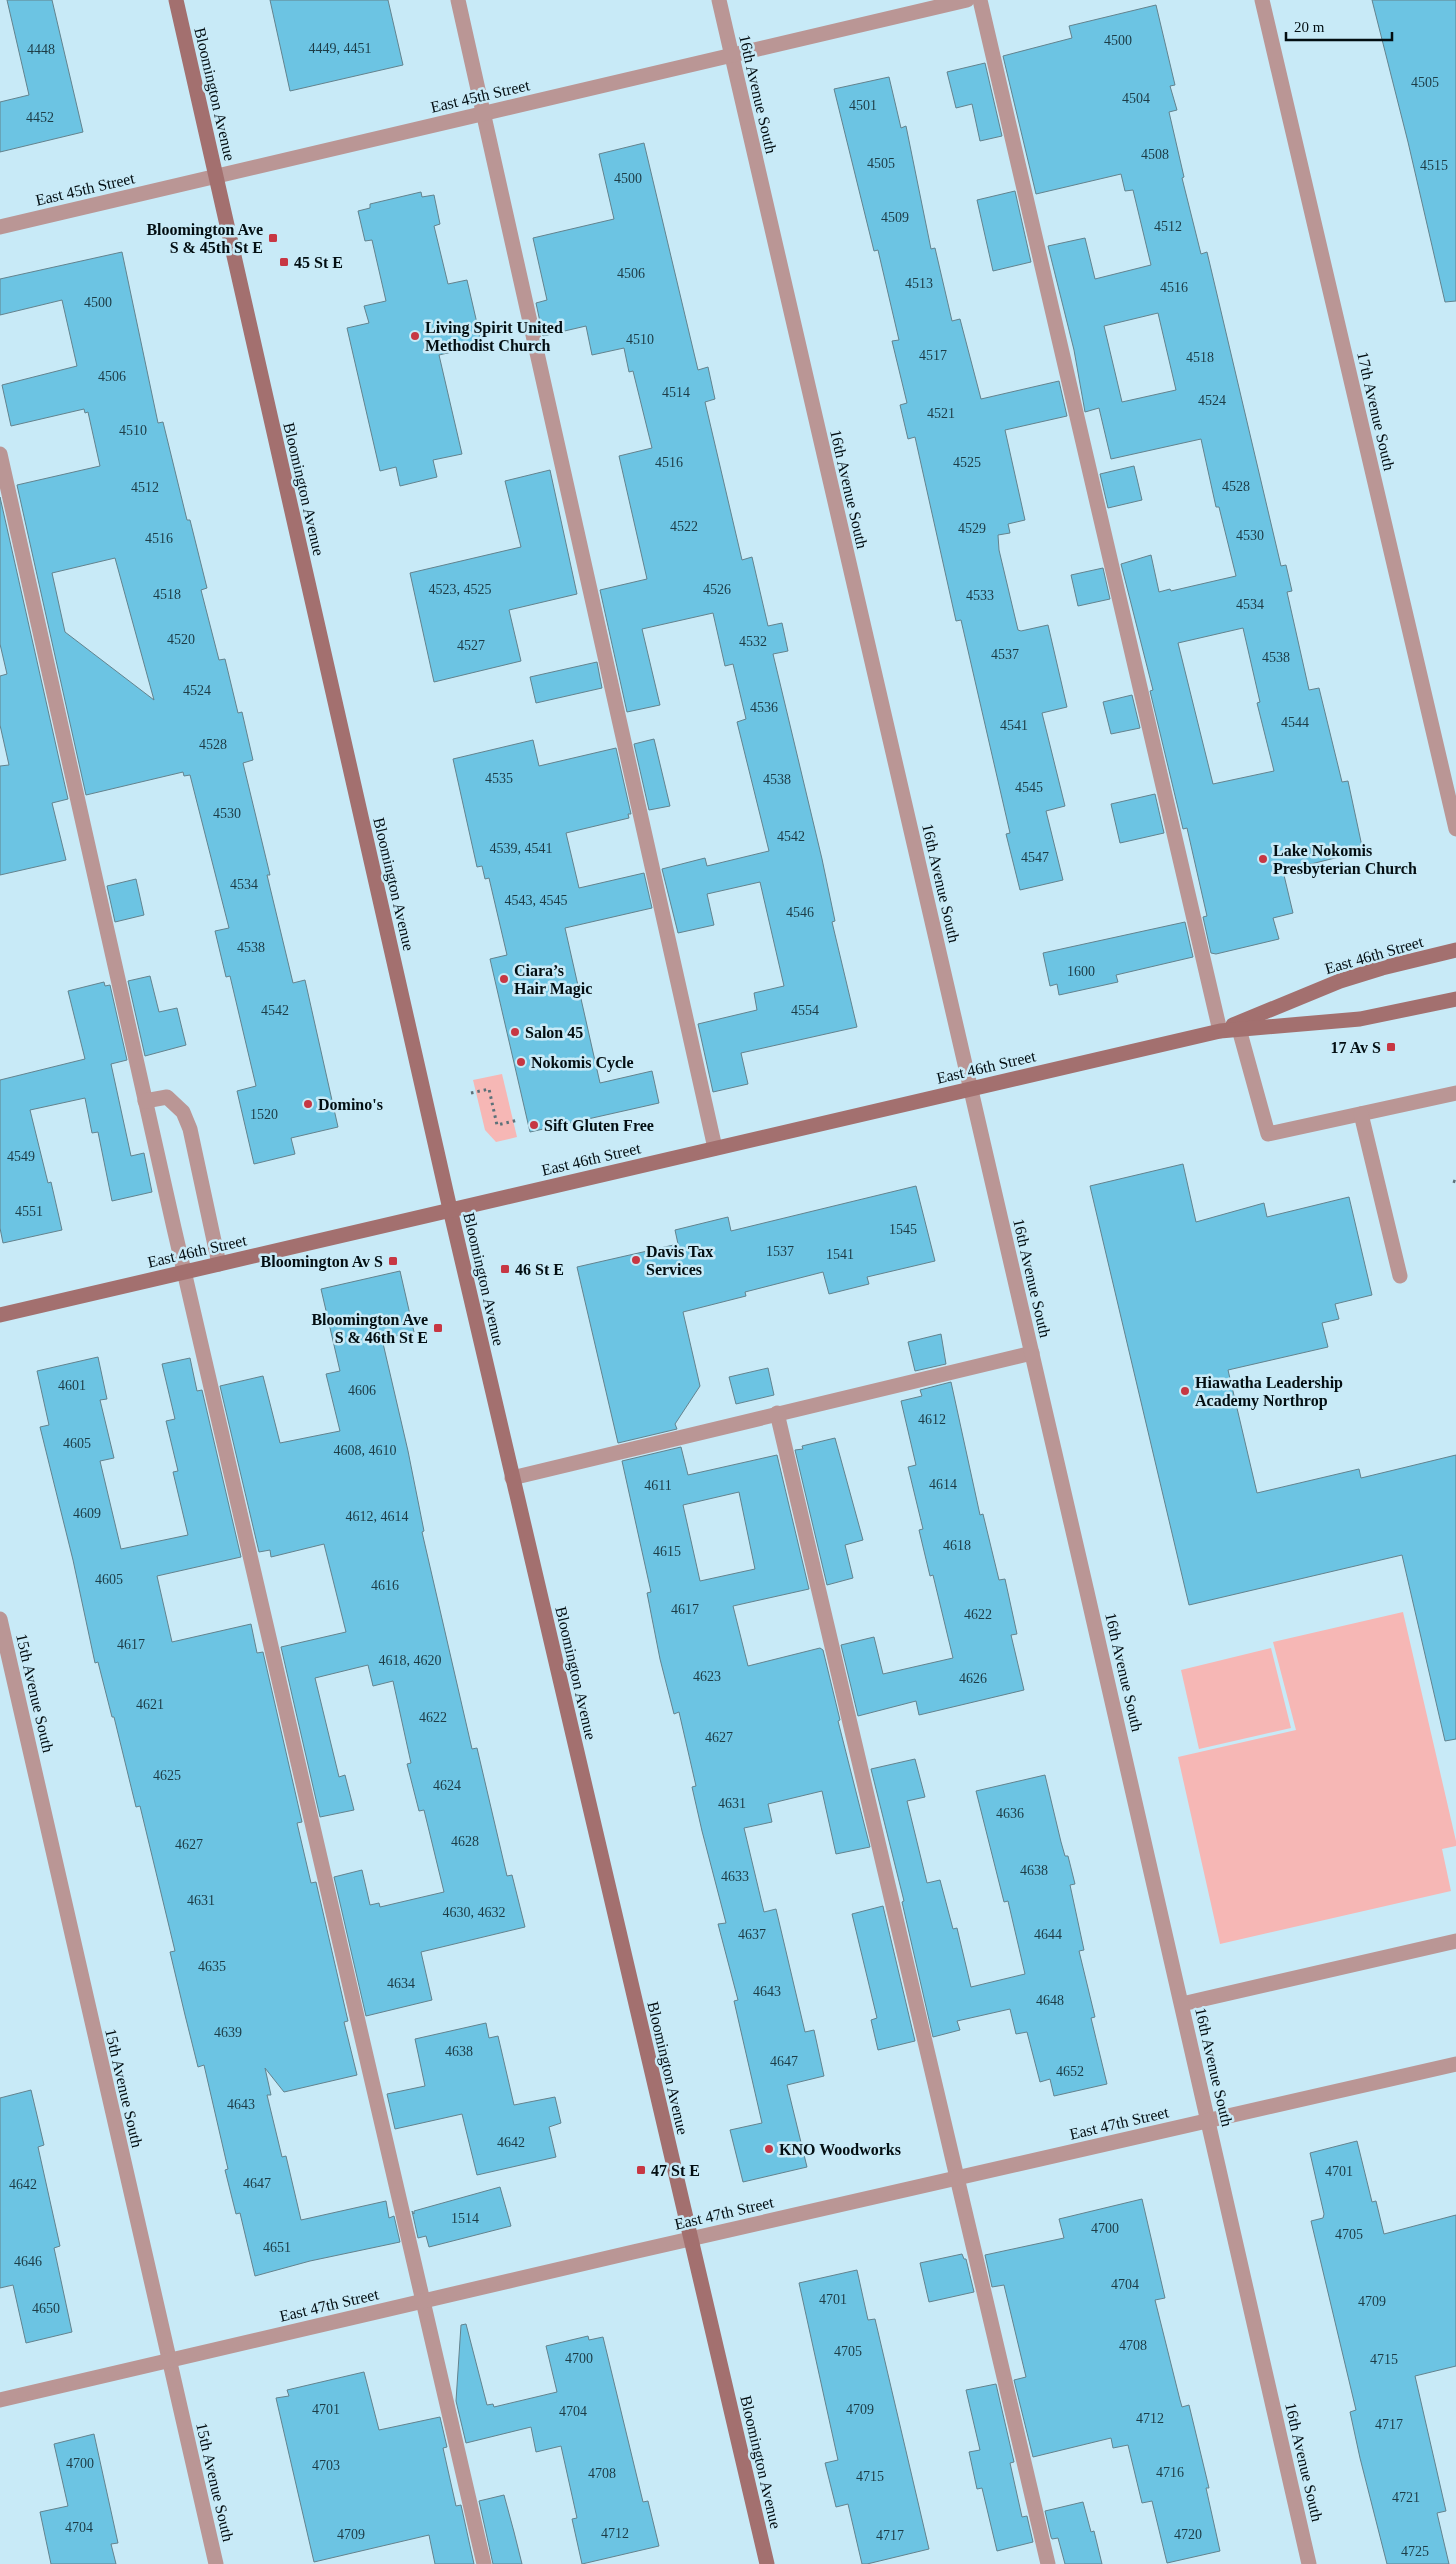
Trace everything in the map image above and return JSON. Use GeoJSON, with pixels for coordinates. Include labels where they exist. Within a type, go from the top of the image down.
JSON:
{"type":"FeatureCollection","features":[{"type":"Feature","properties":{"kind":"street","name":"Bloomington Avenue"},"geometry":{"type":"LineString","coordinates":[[176,0],[512,1478],[767,2564]]}},
{"type":"Feature","properties":{"kind":"street"},"geometry":{"type":"LineString","coordinates":[[458,0],[715,1148]]}},
{"type":"Feature","properties":{"kind":"street","name":"16th Avenue South"},"geometry":{"type":"LineString","coordinates":[[719,0],[1209,2120],[1309,2564]]}},
{"type":"Feature","properties":{"kind":"street","name":"East 45th Street"},"geometry":{"type":"LineString","coordinates":[[0,227],[967,0]]}},
{"type":"Feature","properties":{"kind":"street"},"geometry":{"type":"LineString","coordinates":[[980,0],[1220,1031]]}},
{"type":"Feature","properties":{"kind":"street","name":"17th Avenue South"},"geometry":{"type":"LineString","coordinates":[[1262,0],[1456,829]]}},
{"type":"Feature","properties":{"kind":"street"},"geometry":{"type":"LineString","coordinates":[[0,454],[184,1272],[484,2564]]}},
{"type":"Feature","properties":{"kind":"street","name":"East 46th Street"},"geometry":{"type":"LineString","coordinates":[[1220,1031],[1340,981],[1382,968],[1456,950]]}},
{"type":"Feature","properties":{"kind":"street","name":"East 46th Street"},"geometry":{"type":"LineString","coordinates":[[0,1315],[1220,1031],[1360,1018],[1456,999]]}},
{"type":"Feature","properties":{"kind":"street"},"geometry":{"type":"LineString","coordinates":[[1239,1029],[1268,1134],[1456,1093]]}},
{"type":"Feature","properties":{"kind":"street"},"geometry":{"type":"LineString","coordinates":[[145,1101],[167,1098],[183,1112],[190,1129],[219,1264]]}},
{"type":"Feature","properties":{"kind":"street"},"geometry":{"type":"LineString","coordinates":[[1361,1114],[1400,1276]]}},
{"type":"Feature","properties":{"kind":"street"},"geometry":{"type":"LineString","coordinates":[[512,1478],[777,1413],[1032,1354]]}},
{"type":"Feature","properties":{"kind":"street"},"geometry":{"type":"LineString","coordinates":[[777,1413],[1048,2564]]}},
{"type":"Feature","properties":{"kind":"street","name":"15th Avenue South"},"geometry":{"type":"LineString","coordinates":[[0,1619],[168,2361],[216,2564]]}},
{"type":"Feature","properties":{"kind":"street"},"geometry":{"type":"LineString","coordinates":[[1182,2004],[1456,1940]]}},
{"type":"Feature","properties":{"kind":"street","name":"East 47th Street"},"geometry":{"type":"LineString","coordinates":[[0,2400],[423,2300],[1456,2064]]}},
{"type":"Feature","properties":{"kind":"path"},"geometry":{"type":"LineString","coordinates":[[471,1093],[489,1089],[497,1125],[518,1120]]}},
{"type":"Feature","properties":{"kind":"shaded area"},"geometry":{"type":"Polygon","coordinates":[[[502,1074],[517,1137],[496,1142],[485,1130],[473,1080],[502,1074]]]}},
{"type":"Feature","properties":{"kind":"shaded area"},"geometry":{"type":"Polygon","coordinates":[[[1403,1612],[1456,1841],[1456,1846],[1442,1849],[1451,1891],[1220,1944],[1178,1757],[1296,1730],[1273,1642],[1403,1612]]]}},
{"type":"Feature","properties":{"kind":"shaded area"},"geometry":{"type":"Polygon","coordinates":[[[1271,1648],[1291,1728],[1199,1749],[1181,1670],[1271,1648]]]}},
{"type":"Feature","properties":{"kind":"building"},"geometry":{"type":"Polygon","coordinates":[[[7,0],[52,0],[83,132],[0,152],[0,102],[29,95],[7,0]]]}},
{"type":"Feature","properties":{"kind":"building"},"geometry":{"type":"Polygon","coordinates":[[[270,0],[388,0],[403,65],[290,91],[270,0]]]}},
{"type":"Feature","properties":{"kind":"building"},"geometry":{"type":"Polygon","coordinates":[[[1372,0],[1456,0],[1456,301],[1445,302],[1408,142],[1372,0]]]}},
{"type":"Feature","properties":{"kind":"building"},"geometry":{"type":"Polygon","coordinates":[[[1156,5],[1175,85],[1170,86],[1177,110],[1169,112],[1184,177],[1182,178],[1201,254],[1207,252],[1281,566],[1286,565],[1292,591],[1287,592],[1309,690],[1319,688],[1342,782],[1348,781],[1363,851],[1283,871],[1293,913],[1273,918],[1279,939],[1216,954],[1211,953],[1203,917],[1207,916],[1187,828],[1183,829],[1150,691],[1153,690],[1121,564],[1151,555],[1159,592],[1236,576],[1219,507],[1216,507],[1201,439],[1111,459],[1099,408],[1085,412],[1074,350],[1048,246],[1085,238],[1095,279],[1151,265],[1133,190],[1125,191],[1121,174],[1036,194],[1003,56],[1072,38],[1069,26],[1156,5]],[[1158,313],[1104,326],[1122,402],[1176,390],[1158,313]],[[1243,628],[1178,643],[1213,784],[1274,771],[1257,703],[1260,702],[1243,628]]]}},
{"type":"Feature","properties":{"kind":"building"},"geometry":{"type":"Polygon","coordinates":[[[985,63],[1002,136],[980,141],[972,104],[956,108],[947,72],[985,63]]]}},
{"type":"Feature","properties":{"kind":"building"},"geometry":{"type":"Polygon","coordinates":[[[889,77],[901,128],[906,126],[931,249],[935,248],[952,321],[960,319],[981,399],[1059,381],[1067,416],[1005,430],[1025,520],[1008,524],[1010,533],[998,535],[999,550],[1018,630],[1048,625],[1067,707],[1042,713],[1065,806],[1046,811],[1063,880],[1020,890],[1006,834],[1010,833],[961,620],[956,621],[915,437],[908,439],[900,405],[907,403],[892,341],[899,340],[878,250],[874,251],[834,89],[889,77]]]}},
{"type":"Feature","properties":{"kind":"building"},"geometry":{"type":"Polygon","coordinates":[[[644,143],[698,370],[708,367],[715,399],[705,402],[742,560],[752,557],[768,626],[782,623],[788,651],[773,654],[822,859],[835,921],[832,922],[857,1027],[741,1053],[748,1084],[713,1092],[698,1024],[757,1010],[754,993],[784,986],[760,882],[707,894],[714,925],[678,933],[662,869],[705,858],[707,866],[769,851],[737,722],[746,719],[733,664],[725,666],[713,613],[642,629],[660,705],[627,712],[600,590],[647,579],[619,456],[652,448],[633,371],[629,372],[624,348],[592,355],[586,326],[543,336],[536,303],[547,300],[533,238],[614,219],[599,154],[644,143]]]}},
{"type":"Feature","properties":{"kind":"building"},"geometry":{"type":"Polygon","coordinates":[[[1015,191],[1031,262],[993,271],[977,200],[1015,191]]]}},
{"type":"Feature","properties":{"kind":"building","name":"Living Spirit United Methodist Church"},"geometry":{"type":"Polygon","coordinates":[[[421,192],[422,197],[434,195],[440,224],[434,226],[448,284],[467,280],[482,345],[439,355],[462,454],[433,460],[437,477],[400,486],[396,467],[380,471],[347,328],[369,323],[364,306],[386,301],[372,240],[365,241],[358,211],[370,208],[370,204],[421,192]]]}},
{"type":"Feature","properties":{"kind":"building"},"geometry":{"type":"Polygon","coordinates":[[[122,252],[158,423],[163,422],[187,520],[190,520],[207,588],[201,590],[219,660],[225,659],[238,713],[242,712],[253,760],[243,763],[270,875],[267,875],[293,983],[305,980],[338,1127],[291,1138],[295,1154],[254,1164],[237,1091],[256,1086],[230,976],[226,977],[215,931],[229,928],[190,775],[184,776],[183,772],[86,795],[17,485],[100,466],[88,412],[85,413],[84,409],[11,426],[2,385],[77,366],[62,300],[0,315],[0,279],[122,252]],[[115,558],[52,573],[65,632],[154,700],[115,558]]]}},
{"type":"Feature","properties":{"kind":"building"},"geometry":{"type":"Polygon","coordinates":[[[1134,466],[1142,500],[1108,508],[1100,474],[1134,466]]]}},
{"type":"Feature","properties":{"kind":"building"},"geometry":{"type":"Polygon","coordinates":[[[550,470],[577,594],[509,610],[521,661],[434,682],[410,573],[521,547],[505,481],[550,470]]]}},
{"type":"Feature","properties":{"kind":"building"},"geometry":{"type":"Polygon","coordinates":[[[0,497],[68,799],[52,803],[66,860],[0,875],[0,766],[9,765],[0,725],[0,676],[7,674],[0,644],[0,497]]]}},
{"type":"Feature","properties":{"kind":"building"},"geometry":{"type":"Polygon","coordinates":[[[1103,568],[1110,599],[1078,606],[1071,575],[1103,568]]]}},
{"type":"Feature","properties":{"kind":"building"},"geometry":{"type":"Polygon","coordinates":[[[597,662],[602,688],[536,703],[530,677],[597,662]]]}},
{"type":"Feature","properties":{"kind":"building"},"geometry":{"type":"Polygon","coordinates":[[[1132,695],[1140,728],[1111,734],[1103,702],[1132,695]]]}},
{"type":"Feature","properties":{"kind":"building"},"geometry":{"type":"Polygon","coordinates":[[[654,739],[670,806],[649,810],[634,744],[654,739]]]}},
{"type":"Feature","properties":{"kind":"building"},"geometry":{"type":"Polygon","coordinates":[[[533,740],[539,766],[616,748],[631,814],[628,814],[629,818],[566,833],[579,888],[644,873],[652,908],[565,928],[600,1083],[652,1071],[659,1103],[530,1132],[490,959],[507,955],[489,878],[485,879],[482,866],[477,867],[453,759],[533,740]]]}},
{"type":"Feature","properties":{"kind":"building"},"geometry":{"type":"Polygon","coordinates":[[[1155,794],[1164,833],[1120,843],[1111,804],[1155,794]]]}},
{"type":"Feature","properties":{"kind":"building"},"geometry":{"type":"Polygon","coordinates":[[[136,879],[144,915],[115,922],[107,886],[136,879]]]}},
{"type":"Feature","properties":{"kind":"building"},"geometry":{"type":"Polygon","coordinates":[[[1185,922],[1193,957],[1116,975],[1118,982],[1059,995],[1057,984],[1050,986],[1043,953],[1185,922]]]}},
{"type":"Feature","properties":{"kind":"building"},"geometry":{"type":"Polygon","coordinates":[[[150,976],[159,1012],[177,1008],[186,1045],[145,1056],[128,981],[150,976]]]}},
{"type":"Feature","properties":{"kind":"building"},"geometry":{"type":"Polygon","coordinates":[[[104,982],[105,986],[110,985],[127,1060],[111,1064],[131,1156],[144,1153],[152,1192],[112,1201],[98,1132],[92,1133],[85,1098],[30,1110],[48,1183],[51,1182],[62,1230],[3,1243],[0,1228],[0,1080],[85,1059],[68,991],[104,982]]]}},
{"type":"Feature","properties":{"kind":"building","name":"Hiawatha Leadership Academy Northrop"},"geometry":{"type":"Polygon","coordinates":[[[1183,1164],[1196,1222],[1264,1203],[1267,1217],[1349,1197],[1372,1295],[1335,1304],[1339,1319],[1322,1323],[1328,1347],[1228,1370],[1257,1493],[1359,1469],[1361,1478],[1456,1455],[1456,1739],[1445,1741],[1402,1555],[1189,1605],[1090,1186],[1183,1164]]]}},
{"type":"Feature","properties":{"kind":"building"},"geometry":{"type":"Polygon","coordinates":[[[916,1186],[935,1261],[867,1277],[869,1284],[829,1294],[823,1272],[745,1292],[746,1296],[683,1312],[700,1386],[675,1424],[677,1429],[618,1443],[577,1267],[678,1244],[675,1230],[728,1217],[731,1231],[916,1186]]]}},
{"type":"Feature","properties":{"kind":"building"},"geometry":{"type":"Polygon","coordinates":[[[400,1271],[414,1332],[382,1339],[408,1451],[424,1531],[422,1532],[472,1749],[477,1748],[507,1876],[512,1875],[525,1927],[421,1952],[432,2000],[366,2016],[334,1877],[362,1870],[370,1905],[379,1903],[380,1907],[444,1892],[424,1810],[419,1811],[407,1764],[411,1763],[393,1681],[373,1686],[368,1665],[315,1678],[339,1777],[345,1775],[354,1810],[320,1817],[281,1647],[346,1632],[324,1544],[271,1557],[270,1550],[259,1552],[220,1386],[263,1376],[280,1443],[340,1431],[326,1374],[340,1371],[321,1289],[400,1271]]]}},
{"type":"Feature","properties":{"kind":"building"},"geometry":{"type":"Polygon","coordinates":[[[941,1334],[946,1364],[915,1371],[908,1342],[941,1334]]]}},
{"type":"Feature","properties":{"kind":"building"},"geometry":{"type":"Polygon","coordinates":[[[98,1357],[107,1399],[100,1400],[114,1458],[100,1461],[121,1549],[188,1535],[173,1472],[178,1471],[166,1421],[175,1419],[162,1364],[190,1358],[197,1391],[202,1390],[241,1557],[157,1576],[172,1642],[251,1624],[257,1653],[263,1652],[302,1822],[297,1823],[311,1883],[316,1882],[348,2021],[344,2022],[357,2075],[284,2092],[265,2068],[271,2095],[267,2095],[282,2157],[286,2156],[301,2220],[386,2201],[389,2218],[394,2216],[400,2242],[310,2261],[255,2276],[240,2213],[236,2214],[225,2170],[228,2169],[204,2065],[198,2067],[185,2015],[170,1952],[175,1951],[140,1806],[136,1807],[114,1717],[112,1717],[98,1662],[95,1663],[73,1560],[40,1427],[49,1425],[37,1371],[98,1357]]]}},
{"type":"Feature","properties":{"kind":"building"},"geometry":{"type":"Polygon","coordinates":[[[768,1368],[774,1395],[736,1404],[729,1377],[768,1368]]]}},
{"type":"Feature","properties":{"kind":"building"},"geometry":{"type":"Polygon","coordinates":[[[951,1382],[980,1515],[983,1514],[999,1580],[1005,1579],[1017,1634],[1011,1635],[1024,1690],[919,1715],[916,1701],[858,1716],[841,1645],[874,1637],[883,1674],[953,1658],[933,1575],[930,1576],[919,1530],[923,1529],[908,1467],[916,1465],[901,1401],[922,1396],[920,1390],[951,1382]]]}},
{"type":"Feature","properties":{"kind":"building"},"geometry":{"type":"Polygon","coordinates":[[[835,1438],[863,1540],[845,1545],[853,1578],[827,1585],[795,1450],[803,1449],[802,1446],[835,1438]]]}},
{"type":"Feature","properties":{"kind":"building"},"geometry":{"type":"Polygon","coordinates":[[[681,1447],[688,1475],[777,1455],[809,1589],[733,1606],[748,1666],[820,1648],[823,1650],[840,1720],[838,1721],[870,1847],[836,1854],[822,1791],[768,1804],[772,1822],[744,1828],[764,1912],[776,1909],[805,2032],[814,2030],[824,2076],[787,2085],[807,2167],[743,2182],[730,2130],[762,2123],[734,2001],[738,2000],[718,1924],[726,1923],[692,1787],[696,1786],[679,1712],[674,1714],[660,1659],[647,1593],[651,1592],[622,1461],[681,1447]],[[739,1492],[683,1505],[700,1581],[755,1569],[739,1492]]]}},
{"type":"Feature","properties":{"kind":"building"},"geometry":{"type":"Polygon","coordinates":[[[915,1759],[925,1797],[907,1801],[927,1883],[940,1880],[953,1929],[957,1928],[971,1987],[1025,1974],[1008,1901],[1004,1902],[976,1791],[1045,1775],[1061,1842],[1065,1856],[1068,1856],[1075,1884],[1070,1885],[1084,1950],[1079,1951],[1095,2017],[1091,2018],[1107,2084],[1054,2096],[1050,2079],[1040,2082],[1027,2032],[1016,2034],[1010,2009],[957,2021],[960,2030],[933,2037],[902,1902],[904,1901],[871,1769],[915,1759]]]}},
{"type":"Feature","properties":{"kind":"building"},"geometry":{"type":"Polygon","coordinates":[[[883,1906],[915,2041],[878,2050],[871,2020],[877,2018],[852,1914],[883,1906]]]}},
{"type":"Feature","properties":{"kind":"building"},"geometry":{"type":"Polygon","coordinates":[[[486,2023],[489,2038],[498,2036],[514,2105],[555,2097],[561,2123],[549,2127],[556,2157],[477,2175],[462,2114],[395,2129],[387,2094],[425,2086],[415,2039],[486,2023]]]}},
{"type":"Feature","properties":{"kind":"building"},"geometry":{"type":"Polygon","coordinates":[[[31,2090],[44,2145],[38,2147],[60,2246],[54,2248],[72,2332],[26,2343],[13,2285],[0,2288],[0,2098],[31,2090]]]}},
{"type":"Feature","properties":{"kind":"building"},"geometry":{"type":"Polygon","coordinates":[[[1357,2141],[1372,2202],[1376,2201],[1384,2234],[1456,2215],[1456,2366],[1415,2376],[1446,2511],[1437,2513],[1449,2564],[1387,2564],[1360,2458],[1350,2412],[1356,2410],[1311,2221],[1323,2218],[1324,2214],[1310,2153],[1357,2141]]]}},
{"type":"Feature","properties":{"kind":"building"},"geometry":{"type":"Polygon","coordinates":[[[500,2187],[511,2226],[429,2247],[426,2236],[418,2238],[412,2211],[414,2214],[414,2211],[500,2187]]]}},
{"type":"Feature","properties":{"kind":"building"},"geometry":{"type":"Polygon","coordinates":[[[1142,2199],[1165,2298],[1155,2300],[1182,2407],[1189,2405],[1209,2488],[1206,2488],[1220,2551],[1167,2563],[1152,2501],[1142,2503],[1128,2445],[1113,2448],[1111,2438],[1033,2457],[1014,2380],[1026,2377],[1004,2285],[992,2287],[985,2255],[1064,2238],[1059,2219],[1142,2199]]]}},
{"type":"Feature","properties":{"kind":"building"},"geometry":{"type":"Polygon","coordinates":[[[962,2254],[964,2259],[966,2259],[974,2292],[929,2302],[920,2263],[962,2254]]]}},
{"type":"Feature","properties":{"kind":"building"},"geometry":{"type":"Polygon","coordinates":[[[857,2270],[868,2320],[875,2319],[929,2549],[867,2564],[862,2564],[848,2504],[836,2507],[825,2463],[838,2460],[799,2283],[857,2270]]]}},
{"type":"Feature","properties":{"kind":"building"},"geometry":{"type":"Polygon","coordinates":[[[466,2324],[487,2405],[493,2404],[494,2407],[557,2392],[546,2346],[588,2336],[589,2340],[603,2337],[643,2502],[648,2501],[659,2546],[582,2564],[572,2519],[577,2518],[561,2446],[536,2452],[531,2427],[466,2443],[456,2401],[461,2325],[466,2324]]]}},
{"type":"Feature","properties":{"kind":"building"},"geometry":{"type":"Polygon","coordinates":[[[364,2372],[379,2430],[440,2417],[447,2447],[443,2448],[456,2506],[461,2505],[474,2564],[435,2564],[429,2535],[314,2562],[276,2398],[289,2396],[287,2390],[364,2372]]]}},
{"type":"Feature","properties":{"kind":"building"},"geometry":{"type":"Polygon","coordinates":[[[996,2384],[1014,2462],[1010,2463],[1022,2517],[1027,2516],[1033,2542],[997,2551],[982,2488],[977,2489],[969,2452],[980,2450],[966,2390],[996,2384]]]}},
{"type":"Feature","properties":{"kind":"building"},"geometry":{"type":"Polygon","coordinates":[[[94,2434],[118,2543],[111,2544],[116,2564],[51,2564],[40,2512],[68,2506],[54,2444],[94,2434]]]}},
{"type":"Feature","properties":{"kind":"building"},"geometry":{"type":"Polygon","coordinates":[[[504,2495],[522,2564],[493,2564],[479,2501],[504,2495]]]}},
{"type":"Feature","properties":{"kind":"building"},"geometry":{"type":"Polygon","coordinates":[[[1083,2502],[1091,2532],[1094,2531],[1102,2564],[1065,2564],[1058,2538],[1052,2539],[1051,2537],[1045,2511],[1083,2502]]]}},
{"type":"Feature","properties":{"kind":"place","name":"Bloomington Ave S & 45th St E"},"geometry":{"type":"Point","coordinates":[273,238]}},
{"type":"Feature","properties":{"kind":"place","name":"45 St E"},"geometry":{"type":"Point","coordinates":[284,262]}},
{"type":"Feature","properties":{"kind":"place","name":"Living Spirit United Methodist Church"},"geometry":{"type":"Point","coordinates":[415,336]}},
{"type":"Feature","properties":{"kind":"place","name":"Lake Nokomis Presbyterian Church"},"geometry":{"type":"Point","coordinates":[1263,859]}},
{"type":"Feature","properties":{"kind":"place","name":"Ciara’s Hair Magic"},"geometry":{"type":"Point","coordinates":[504,979]}},
{"type":"Feature","properties":{"kind":"place","name":"Salon 45"},"geometry":{"type":"Point","coordinates":[515,1032]}},
{"type":"Feature","properties":{"kind":"place","name":"17 Av S"},"geometry":{"type":"Point","coordinates":[1391,1047]}},
{"type":"Feature","properties":{"kind":"place","name":"Nokomis Cycle"},"geometry":{"type":"Point","coordinates":[521,1062]}},
{"type":"Feature","properties":{"kind":"place","name":"Domino's"},"geometry":{"type":"Point","coordinates":[308,1104]}},
{"type":"Feature","properties":{"kind":"place","name":"Sift Gluten Free"},"geometry":{"type":"Point","coordinates":[534,1125]}},
{"type":"Feature","properties":{"kind":"place","name":"Davis Tax Services"},"geometry":{"type":"Point","coordinates":[636,1260]}},
{"type":"Feature","properties":{"kind":"place","name":"Bloomington Av S"},"geometry":{"type":"Point","coordinates":[393,1261]}},
{"type":"Feature","properties":{"kind":"place","name":"46 St E"},"geometry":{"type":"Point","coordinates":[505,1269]}},
{"type":"Feature","properties":{"kind":"place","name":"Bloomington Ave S & 46th St E"},"geometry":{"type":"Point","coordinates":[438,1328]}},
{"type":"Feature","properties":{"kind":"place","name":"Hiawatha Leadership Academy Northrop"},"geometry":{"type":"Point","coordinates":[1185,1391]}},
{"type":"Feature","properties":{"kind":"place","name":"KNO Woodworks"},"geometry":{"type":"Point","coordinates":[769,2149]}},
{"type":"Feature","properties":{"kind":"place","name":"47 St E"},"geometry":{"type":"Point","coordinates":[641,2170]}}]}
